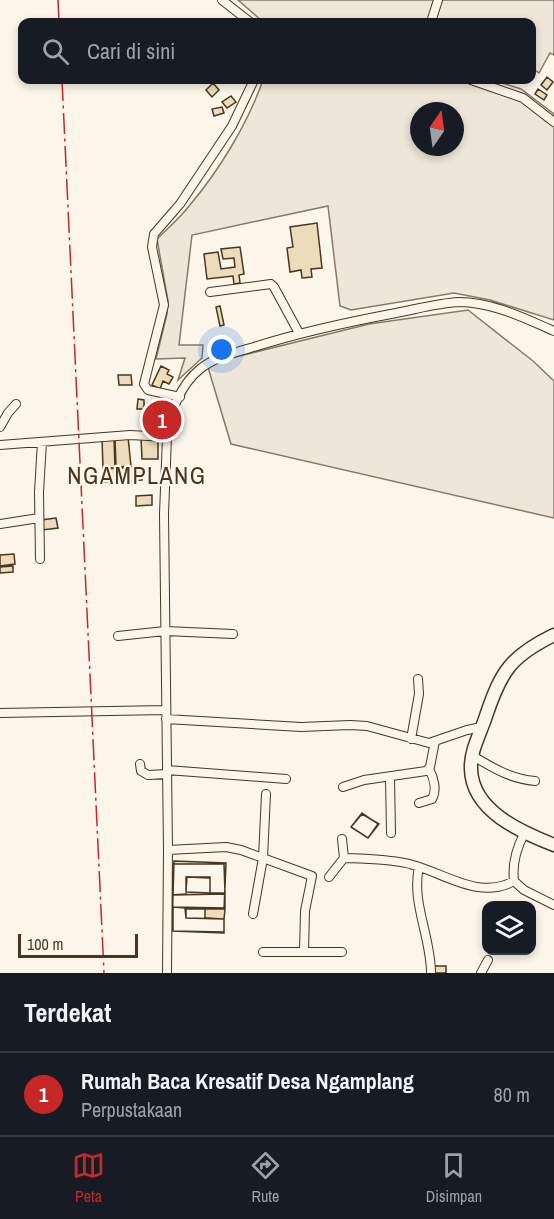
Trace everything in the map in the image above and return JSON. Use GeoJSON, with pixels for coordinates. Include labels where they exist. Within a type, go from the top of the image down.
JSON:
{"type":"FeatureCollection","features":[{"type":"Feature","properties":{"kind":"main road"},"geometry":{"type":"LineString","coordinates":[[554,635],[526,650],[507,667],[482,727],[473,756],[472,776],[479,794],[503,820],[524,834],[554,845]]}},
{"type":"Feature","properties":{"kind":"street"},"geometry":{"type":"LineString","coordinates":[[222,0],[245,18]]}},
{"type":"Feature","properties":{"kind":"street"},"geometry":{"type":"LineString","coordinates":[[432,18],[438,0]]}},
{"type":"Feature","properties":{"kind":"street"},"geometry":{"type":"LineString","coordinates":[[180,397],[148,390],[144,384],[164,305],[152,240],[154,234],[186,195],[232,126],[252,84]]}},
{"type":"Feature","properties":{"kind":"street"},"geometry":{"type":"LineString","coordinates":[[483,84],[523,98],[554,122]]}},
{"type":"Feature","properties":{"kind":"street"},"geometry":{"type":"LineString","coordinates":[[210,292],[271,284],[299,333]]}},
{"type":"Feature","properties":{"kind":"street"},"geometry":{"type":"LineString","coordinates":[[167,973],[168,850],[164,514],[167,437],[173,409],[180,397],[198,370],[226,355],[299,333],[436,305],[459,302],[483,304],[514,314],[553,332]]}},
{"type":"Feature","properties":{"kind":"street"},"geometry":{"type":"LineString","coordinates":[[0,427],[16,404]]}},
{"type":"Feature","properties":{"kind":"street"},"geometry":{"type":"LineString","coordinates":[[0,445],[130,435],[167,437]]}},
{"type":"Feature","properties":{"kind":"street"},"geometry":{"type":"LineString","coordinates":[[40,559],[42,442]]}},
{"type":"Feature","properties":{"kind":"street"},"geometry":{"type":"LineString","coordinates":[[0,524],[39,518]]}},
{"type":"Feature","properties":{"kind":"street"},"geometry":{"type":"LineString","coordinates":[[118,636],[165,631],[233,634]]}},
{"type":"Feature","properties":{"kind":"street"},"geometry":{"type":"LineString","coordinates":[[411,739],[419,694],[418,679]]}},
{"type":"Feature","properties":{"kind":"street"},"geometry":{"type":"LineString","coordinates":[[0,713],[165,710]]}},
{"type":"Feature","properties":{"kind":"street"},"geometry":{"type":"LineString","coordinates":[[166,719],[302,727],[367,726],[424,742],[482,727]]}},
{"type":"Feature","properties":{"kind":"street"},"geometry":{"type":"LineString","coordinates":[[419,803],[432,799],[435,794],[429,769],[435,741]]}},
{"type":"Feature","properties":{"kind":"street"},"geometry":{"type":"LineString","coordinates":[[473,756],[507,775],[521,780],[535,781]]}},
{"type":"Feature","properties":{"kind":"street"},"geometry":{"type":"LineString","coordinates":[[140,764],[141,771],[145,774],[167,772],[286,779]]}},
{"type":"Feature","properties":{"kind":"street"},"geometry":{"type":"LineString","coordinates":[[343,787],[364,780],[390,778],[429,769]]}},
{"type":"Feature","properties":{"kind":"street"},"geometry":{"type":"LineString","coordinates":[[390,778],[391,833]]}},
{"type":"Feature","properties":{"kind":"street"},"geometry":{"type":"LineString","coordinates":[[253,914],[263,858],[266,794]]}},
{"type":"Feature","properties":{"kind":"street"},"geometry":{"type":"LineString","coordinates":[[524,834],[514,857],[512,869],[514,880],[524,890],[554,905]]}},
{"type":"Feature","properties":{"kind":"street"},"geometry":{"type":"LineString","coordinates":[[329,876],[344,858],[342,839]]}},
{"type":"Feature","properties":{"kind":"street"},"geometry":{"type":"LineString","coordinates":[[168,850],[226,847],[241,849],[312,878],[305,911],[304,952]]}},
{"type":"Feature","properties":{"kind":"street"},"geometry":{"type":"LineString","coordinates":[[344,858],[412,864],[475,888],[495,889],[514,880]]}},
{"type":"Feature","properties":{"kind":"street"},"geometry":{"type":"LineString","coordinates":[[419,867],[416,893],[427,933],[431,973]]}},
{"type":"Feature","properties":{"kind":"street"},"geometry":{"type":"LineString","coordinates":[[263,952],[342,952]]}},
{"type":"Feature","properties":{"kind":"street"},"geometry":{"type":"LineString","coordinates":[[481,973],[488,960]]}},
{"type":"Feature","properties":{"kind":"shaded area"},"geometry":{"type":"Polygon","coordinates":[[[238,0],[554,0],[554,55],[550,53],[539,73],[536,71],[536,18],[258,18],[238,0]]]}},
{"type":"Feature","properties":{"kind":"shaded area"},"geometry":{"type":"Polygon","coordinates":[[[262,84],[505,84],[521,89],[554,114],[554,320],[490,300],[454,293],[351,310],[340,306],[328,206],[192,235],[179,345],[203,345],[202,358],[178,380],[185,358],[156,359],[168,301],[157,239],[182,215],[232,146],[262,84]]]}},
{"type":"Feature","properties":{"kind":"shaded area"},"geometry":{"type":"Polygon","coordinates":[[[468,310],[533,361],[554,381],[554,518],[231,444],[207,364],[369,324],[468,310]]]}},
{"type":"Feature","properties":{"kind":"building"},"geometry":{"type":"Polygon","coordinates":[[[547,77],[553,82],[547,90],[541,85],[547,77]]]}},
{"type":"Feature","properties":{"kind":"building"},"geometry":{"type":"Polygon","coordinates":[[[214,84],[219,90],[212,97],[206,90],[214,84]]]}},
{"type":"Feature","properties":{"kind":"building"},"geometry":{"type":"Polygon","coordinates":[[[538,89],[547,95],[544,100],[535,94],[538,89]]]}},
{"type":"Feature","properties":{"kind":"building"},"geometry":{"type":"Polygon","coordinates":[[[231,96],[236,102],[227,108],[222,102],[231,96]]]}},
{"type":"Feature","properties":{"kind":"building"},"geometry":{"type":"Polygon","coordinates":[[[222,107],[224,113],[214,116],[212,109],[222,107]]]}},
{"type":"Feature","properties":{"kind":"building"},"geometry":{"type":"Polygon","coordinates":[[[317,223],[322,268],[311,269],[312,277],[302,278],[301,270],[290,272],[287,248],[293,247],[290,227],[317,223]]]}},
{"type":"Feature","properties":{"kind":"building"},"geometry":{"type":"Polygon","coordinates":[[[240,247],[244,274],[239,275],[240,283],[234,284],[233,276],[207,279],[204,254],[218,252],[221,269],[235,267],[234,258],[223,259],[221,249],[240,247]]]}},
{"type":"Feature","properties":{"kind":"building"},"geometry":{"type":"Polygon","coordinates":[[[220,306],[224,325],[220,326],[216,307],[220,306]]]}},
{"type":"Feature","properties":{"kind":"building"},"geometry":{"type":"Polygon","coordinates":[[[161,366],[169,370],[167,374],[173,377],[169,384],[163,381],[160,389],[152,385],[161,366]]]}},
{"type":"Feature","properties":{"kind":"building"},"geometry":{"type":"Polygon","coordinates":[[[118,375],[131,375],[132,385],[119,385],[118,375]]]}},
{"type":"Feature","properties":{"kind":"building"},"geometry":{"type":"Polygon","coordinates":[[[138,399],[144,400],[144,409],[137,409],[138,399]]]}},
{"type":"Feature","properties":{"kind":"building"},"geometry":{"type":"Polygon","coordinates":[[[157,412],[167,415],[165,422],[155,419],[157,412]]]}},
{"type":"Feature","properties":{"kind":"building"},"geometry":{"type":"Polygon","coordinates":[[[128,437],[131,466],[116,467],[115,438],[128,437]]]}},
{"type":"Feature","properties":{"kind":"building"},"geometry":{"type":"Polygon","coordinates":[[[158,437],[158,459],[142,459],[141,438],[158,437]]]}},
{"type":"Feature","properties":{"kind":"building"},"geometry":{"type":"Polygon","coordinates":[[[114,438],[115,468],[103,468],[102,439],[114,438]]]}},
{"type":"Feature","properties":{"kind":"building"},"geometry":{"type":"Polygon","coordinates":[[[141,467],[142,480],[104,482],[103,469],[141,467]]]}},
{"type":"Feature","properties":{"kind":"building"},"geometry":{"type":"Polygon","coordinates":[[[152,495],[152,505],[136,506],[136,496],[152,495]]]}},
{"type":"Feature","properties":{"kind":"building"},"geometry":{"type":"Polygon","coordinates":[[[56,518],[58,528],[42,530],[41,520],[56,518]]]}},
{"type":"Feature","properties":{"kind":"building"},"geometry":{"type":"Polygon","coordinates":[[[14,554],[15,564],[0,566],[0,555],[14,554]]]}},
{"type":"Feature","properties":{"kind":"building"},"geometry":{"type":"Polygon","coordinates":[[[13,566],[13,572],[0,573],[0,567],[13,566]]]}},
{"type":"Feature","properties":{"kind":"building"},"geometry":{"type":"Polygon","coordinates":[[[362,813],[378,824],[368,838],[351,827],[362,813]]]}},
{"type":"Feature","properties":{"kind":"building"},"geometry":{"type":"Polygon","coordinates":[[[362,814],[379,824],[368,838],[351,827],[362,814]]]}},
{"type":"Feature","properties":{"kind":"building"},"geometry":{"type":"Polygon","coordinates":[[[174,861],[226,863],[224,909],[186,909],[186,918],[224,919],[224,933],[172,931],[174,861]],[[187,877],[186,892],[210,893],[210,877],[187,877]]]}},
{"type":"Feature","properties":{"kind":"building"},"geometry":{"type":"Polygon","coordinates":[[[172,864],[224,864],[225,893],[210,893],[210,878],[186,877],[186,894],[172,895],[172,864]]]}},
{"type":"Feature","properties":{"kind":"building"},"geometry":{"type":"Polygon","coordinates":[[[225,894],[225,908],[173,907],[172,895],[225,894]]]}},
{"type":"Feature","properties":{"kind":"building"},"geometry":{"type":"Polygon","coordinates":[[[173,907],[185,908],[186,918],[224,919],[224,932],[173,931],[173,907]]]}},
{"type":"Feature","properties":{"kind":"building"},"geometry":{"type":"Polygon","coordinates":[[[205,908],[225,909],[224,919],[205,918],[205,908]]]}},
{"type":"Feature","properties":{"kind":"building"},"geometry":{"type":"Polygon","coordinates":[[[434,966],[446,966],[446,973],[433,973],[434,966]]]}},
{"type":"Feature","properties":{"kind":"power"},"geometry":{"type":"LineString","coordinates":[[58,0],[59,18]]}},
{"type":"Feature","properties":{"kind":"power"},"geometry":{"type":"LineString","coordinates":[[62,84],[104,973]]}},
{"type":"Feature","properties":{"kind":"place","name":"Rumah Baca Kresatif Desa Ngamplang"},"geometry":{"type":"Point","coordinates":[162,420]}},
{"type":"Feature","properties":{"kind":"district","name":"NGAMPLANG"},"geometry":{"type":"Point","coordinates":[137,476]}}]}
